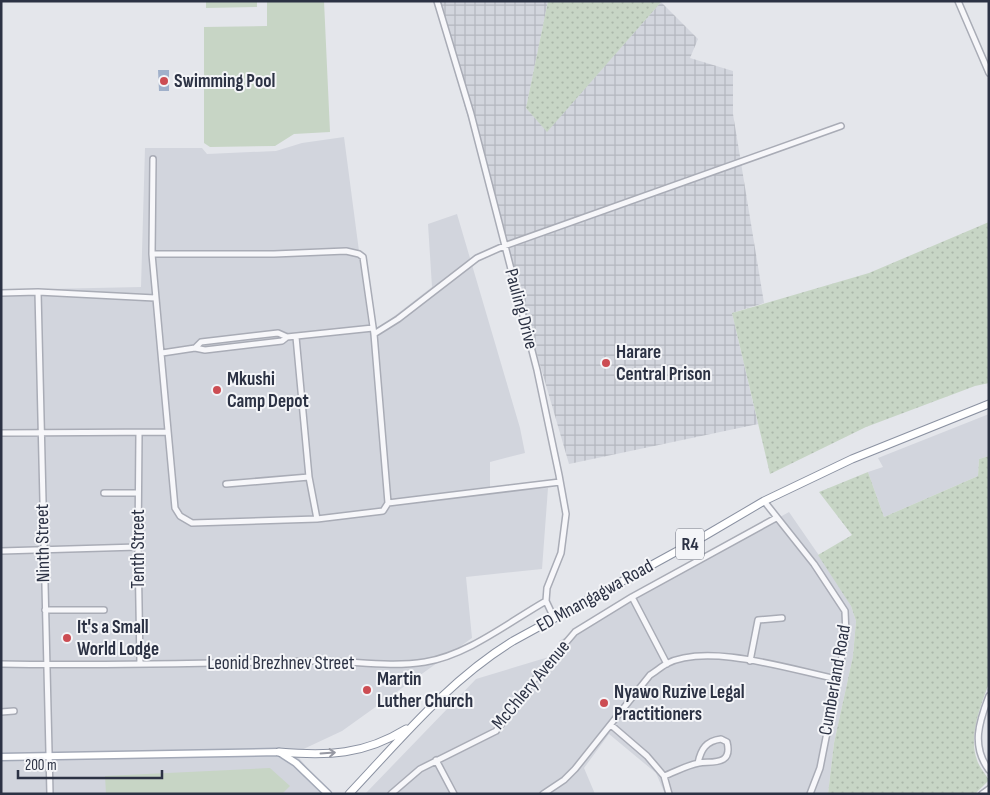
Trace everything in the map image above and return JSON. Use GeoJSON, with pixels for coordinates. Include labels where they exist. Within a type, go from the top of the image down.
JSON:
{"type":"FeatureCollection","features":[{"type":"Feature","properties":{"kind":"highway","name":"ED Mnangagwa Road"},"geometry":{"type":"LineString","coordinates":[[349,794],[416,723],[455,685],[490,655],[764,501],[821,472],[989,404]]}},
{"type":"Feature","properties":{"kind":"highway"},"geometry":{"type":"LineString","coordinates":[[280,752],[310,754],[351,752],[385,741],[416,723]]}},
{"type":"Feature","properties":{"kind":"main road"},"geometry":{"type":"LineString","coordinates":[[1,757],[280,752],[296,762],[328,794]]}},
{"type":"Feature","properties":{"kind":"street","name":"Pauling Drive"},"geometry":{"type":"LineString","coordinates":[[437,1],[471,114],[537,370],[566,514],[565,533],[560,553],[546,588],[546,601]]}},
{"type":"Feature","properties":{"kind":"street"},"geometry":{"type":"LineString","coordinates":[[958,1],[989,73]]}},
{"type":"Feature","properties":{"kind":"street"},"geometry":{"type":"LineString","coordinates":[[162,353],[195,348],[201,350],[282,342],[287,338],[296,336],[373,331],[398,319],[477,258],[504,246],[841,126]]}},
{"type":"Feature","properties":{"kind":"street"},"geometry":{"type":"LineString","coordinates":[[153,159],[152,254],[155,298],[162,353],[175,508],[186,520],[192,523],[317,518],[382,510],[388,503],[560,482]]}},
{"type":"Feature","properties":{"kind":"street"},"geometry":{"type":"LineString","coordinates":[[152,254],[274,254],[346,251],[359,254],[365,263],[373,331],[388,503]]}},
{"type":"Feature","properties":{"kind":"street"},"geometry":{"type":"LineString","coordinates":[[1,293],[38,292],[155,298]]}},
{"type":"Feature","properties":{"kind":"street","name":"Ninth Street"},"geometry":{"type":"LineString","coordinates":[[38,292],[50,794]]}},
{"type":"Feature","properties":{"kind":"street"},"geometry":{"type":"LineString","coordinates":[[195,348],[201,342],[228,339],[278,334],[287,338]]}},
{"type":"Feature","properties":{"kind":"street"},"geometry":{"type":"LineString","coordinates":[[296,336],[309,477],[317,518]]}},
{"type":"Feature","properties":{"kind":"street"},"geometry":{"type":"LineString","coordinates":[[228,339],[230,347]]}},
{"type":"Feature","properties":{"kind":"street"},"geometry":{"type":"LineString","coordinates":[[1,433],[168,432]]}},
{"type":"Feature","properties":{"kind":"street","name":"Tenth Street"},"geometry":{"type":"LineString","coordinates":[[139,433],[140,664]]}},
{"type":"Feature","properties":{"kind":"street"},"geometry":{"type":"LineString","coordinates":[[226,484],[309,477]]}},
{"type":"Feature","properties":{"kind":"street"},"geometry":{"type":"LineString","coordinates":[[104,493],[138,493]]}},
{"type":"Feature","properties":{"kind":"street","name":"Cumberland Road"},"geometry":{"type":"LineString","coordinates":[[764,501],[814,564],[845,611],[846,636],[820,768],[810,794]]}},
{"type":"Feature","properties":{"kind":"street","name":"McChlery Avenue"},"geometry":{"type":"LineString","coordinates":[[391,794],[420,769],[496,731],[534,680],[575,632],[632,597],[776,518]]}},
{"type":"Feature","properties":{"kind":"street"},"geometry":{"type":"LineString","coordinates":[[1,551],[138,547]]}},
{"type":"Feature","properties":{"kind":"street"},"geometry":{"type":"LineString","coordinates":[[632,597],[666,664]]}},
{"type":"Feature","properties":{"kind":"street"},"geometry":{"type":"LineString","coordinates":[[546,601],[554,618]]}},
{"type":"Feature","properties":{"kind":"street","name":"Leonid Brezhnev Street"},"geometry":{"type":"LineString","coordinates":[[1,664],[140,664],[318,660],[389,664],[426,662],[451,654],[472,644],[546,601]]}},
{"type":"Feature","properties":{"kind":"street"},"geometry":{"type":"LineString","coordinates":[[45,610],[104,610]]}},
{"type":"Feature","properties":{"kind":"street"},"geometry":{"type":"LineString","coordinates":[[750,661],[758,620],[782,618]]}},
{"type":"Feature","properties":{"kind":"street"},"geometry":{"type":"LineString","coordinates":[[543,794],[564,780],[575,769],[650,675],[666,664],[691,657],[714,655],[837,679]]}},
{"type":"Feature","properties":{"kind":"street"},"geometry":{"type":"LineString","coordinates":[[989,696],[981,717],[977,748],[982,762],[989,770]]}},
{"type":"Feature","properties":{"kind":"street"},"geometry":{"type":"LineString","coordinates":[[1,712],[14,712]]}},
{"type":"Feature","properties":{"kind":"street"},"geometry":{"type":"LineString","coordinates":[[611,725],[647,756],[664,776],[669,794]]}},
{"type":"Feature","properties":{"kind":"street"},"geometry":{"type":"LineString","coordinates":[[664,776],[698,763],[715,764],[726,756],[729,749],[727,742],[721,739],[708,743],[703,748],[698,763]]}},
{"type":"Feature","properties":{"kind":"street"},"geometry":{"type":"LineString","coordinates":[[436,760],[454,794]]}},
{"type":"Feature","properties":{"kind":"street"},"geometry":{"type":"LineString","coordinates":[[982,794],[989,789]]}},
{"type":"Feature","properties":{"kind":"shaded area"},"geometry":{"type":"Polygon","coordinates":[[[434,1],[548,1],[526,108],[547,131],[661,2],[698,39],[690,58],[733,71],[733,114],[764,303],[732,313],[758,424],[569,464],[434,1]]]}},
{"type":"Feature","properties":{"kind":"shaded area"},"geometry":{"type":"Polygon","coordinates":[[[344,137],[370,335],[432,287],[428,224],[457,214],[520,428],[525,453],[490,462],[490,490],[548,488],[542,569],[466,577],[472,638],[342,731],[295,753],[329,794],[1,794],[1,290],[141,287],[145,148],[202,148],[207,154],[276,151],[302,143],[344,137]]]}},
{"type":"Feature","properties":{"kind":"shaded area"},"geometry":{"type":"Polygon","coordinates":[[[989,414],[989,456],[979,459],[978,476],[884,517],[868,472],[883,467],[878,458],[989,414]]]}},
{"type":"Feature","properties":{"kind":"shaded area"},"geometry":{"type":"Polygon","coordinates":[[[789,512],[836,580],[851,606],[856,621],[853,656],[834,743],[828,794],[665,794],[656,773],[609,734],[584,768],[595,794],[365,794],[476,679],[562,653],[559,641],[789,512]]]}},
{"type":"Feature","properties":{"kind":"green space"},"geometry":{"type":"Polygon","coordinates":[[[206,1],[257,1],[257,7],[206,8],[206,1]]]}},
{"type":"Feature","properties":{"kind":"green space"},"geometry":{"type":"Polygon","coordinates":[[[267,1],[324,1],[330,132],[294,134],[275,146],[210,147],[204,143],[204,27],[267,26],[267,1]]]}},
{"type":"Feature","properties":{"kind":"green space"},"geometry":{"type":"Polygon","coordinates":[[[548,1],[662,1],[547,132],[526,108],[548,1]]]}},
{"type":"Feature","properties":{"kind":"green space"},"geometry":{"type":"Polygon","coordinates":[[[989,222],[989,383],[975,386],[866,427],[770,474],[732,313],[869,273],[989,222]]]}},
{"type":"Feature","properties":{"kind":"green space"},"geometry":{"type":"Polygon","coordinates":[[[989,456],[989,683],[982,701],[974,741],[978,763],[989,780],[975,794],[828,794],[834,743],[853,656],[856,621],[851,606],[818,555],[852,535],[819,492],[868,472],[884,517],[978,476],[979,459],[989,456]]]}},
{"type":"Feature","properties":{"kind":"green space"},"geometry":{"type":"Polygon","coordinates":[[[270,768],[290,786],[282,794],[106,794],[105,776],[270,768]]]}},
{"type":"Feature","properties":{"kind":"water","name":"Swimming Pool"},"geometry":{"type":"Polygon","coordinates":[[[158,70],[169,70],[169,91],[159,91],[158,70]]]}},
{"type":"Feature","properties":{"kind":"place","name":"Swimming Pool"},"geometry":{"type":"Point","coordinates":[164,81]}},
{"type":"Feature","properties":{"kind":"place","name":"Harare Central Prison"},"geometry":{"type":"Point","coordinates":[606,363]}},
{"type":"Feature","properties":{"kind":"place","name":"Mkushi Camp Depot"},"geometry":{"type":"Point","coordinates":[217,390]}},
{"type":"Feature","properties":{"kind":"place","name":"It's a Small World Lodge"},"geometry":{"type":"Point","coordinates":[67,638]}},
{"type":"Feature","properties":{"kind":"place","name":"Martin Luther Church"},"geometry":{"type":"Point","coordinates":[367,690]}},
{"type":"Feature","properties":{"kind":"place","name":"Nyawo Ruzive Legal Practitioners"},"geometry":{"type":"Point","coordinates":[604,703]}}]}
